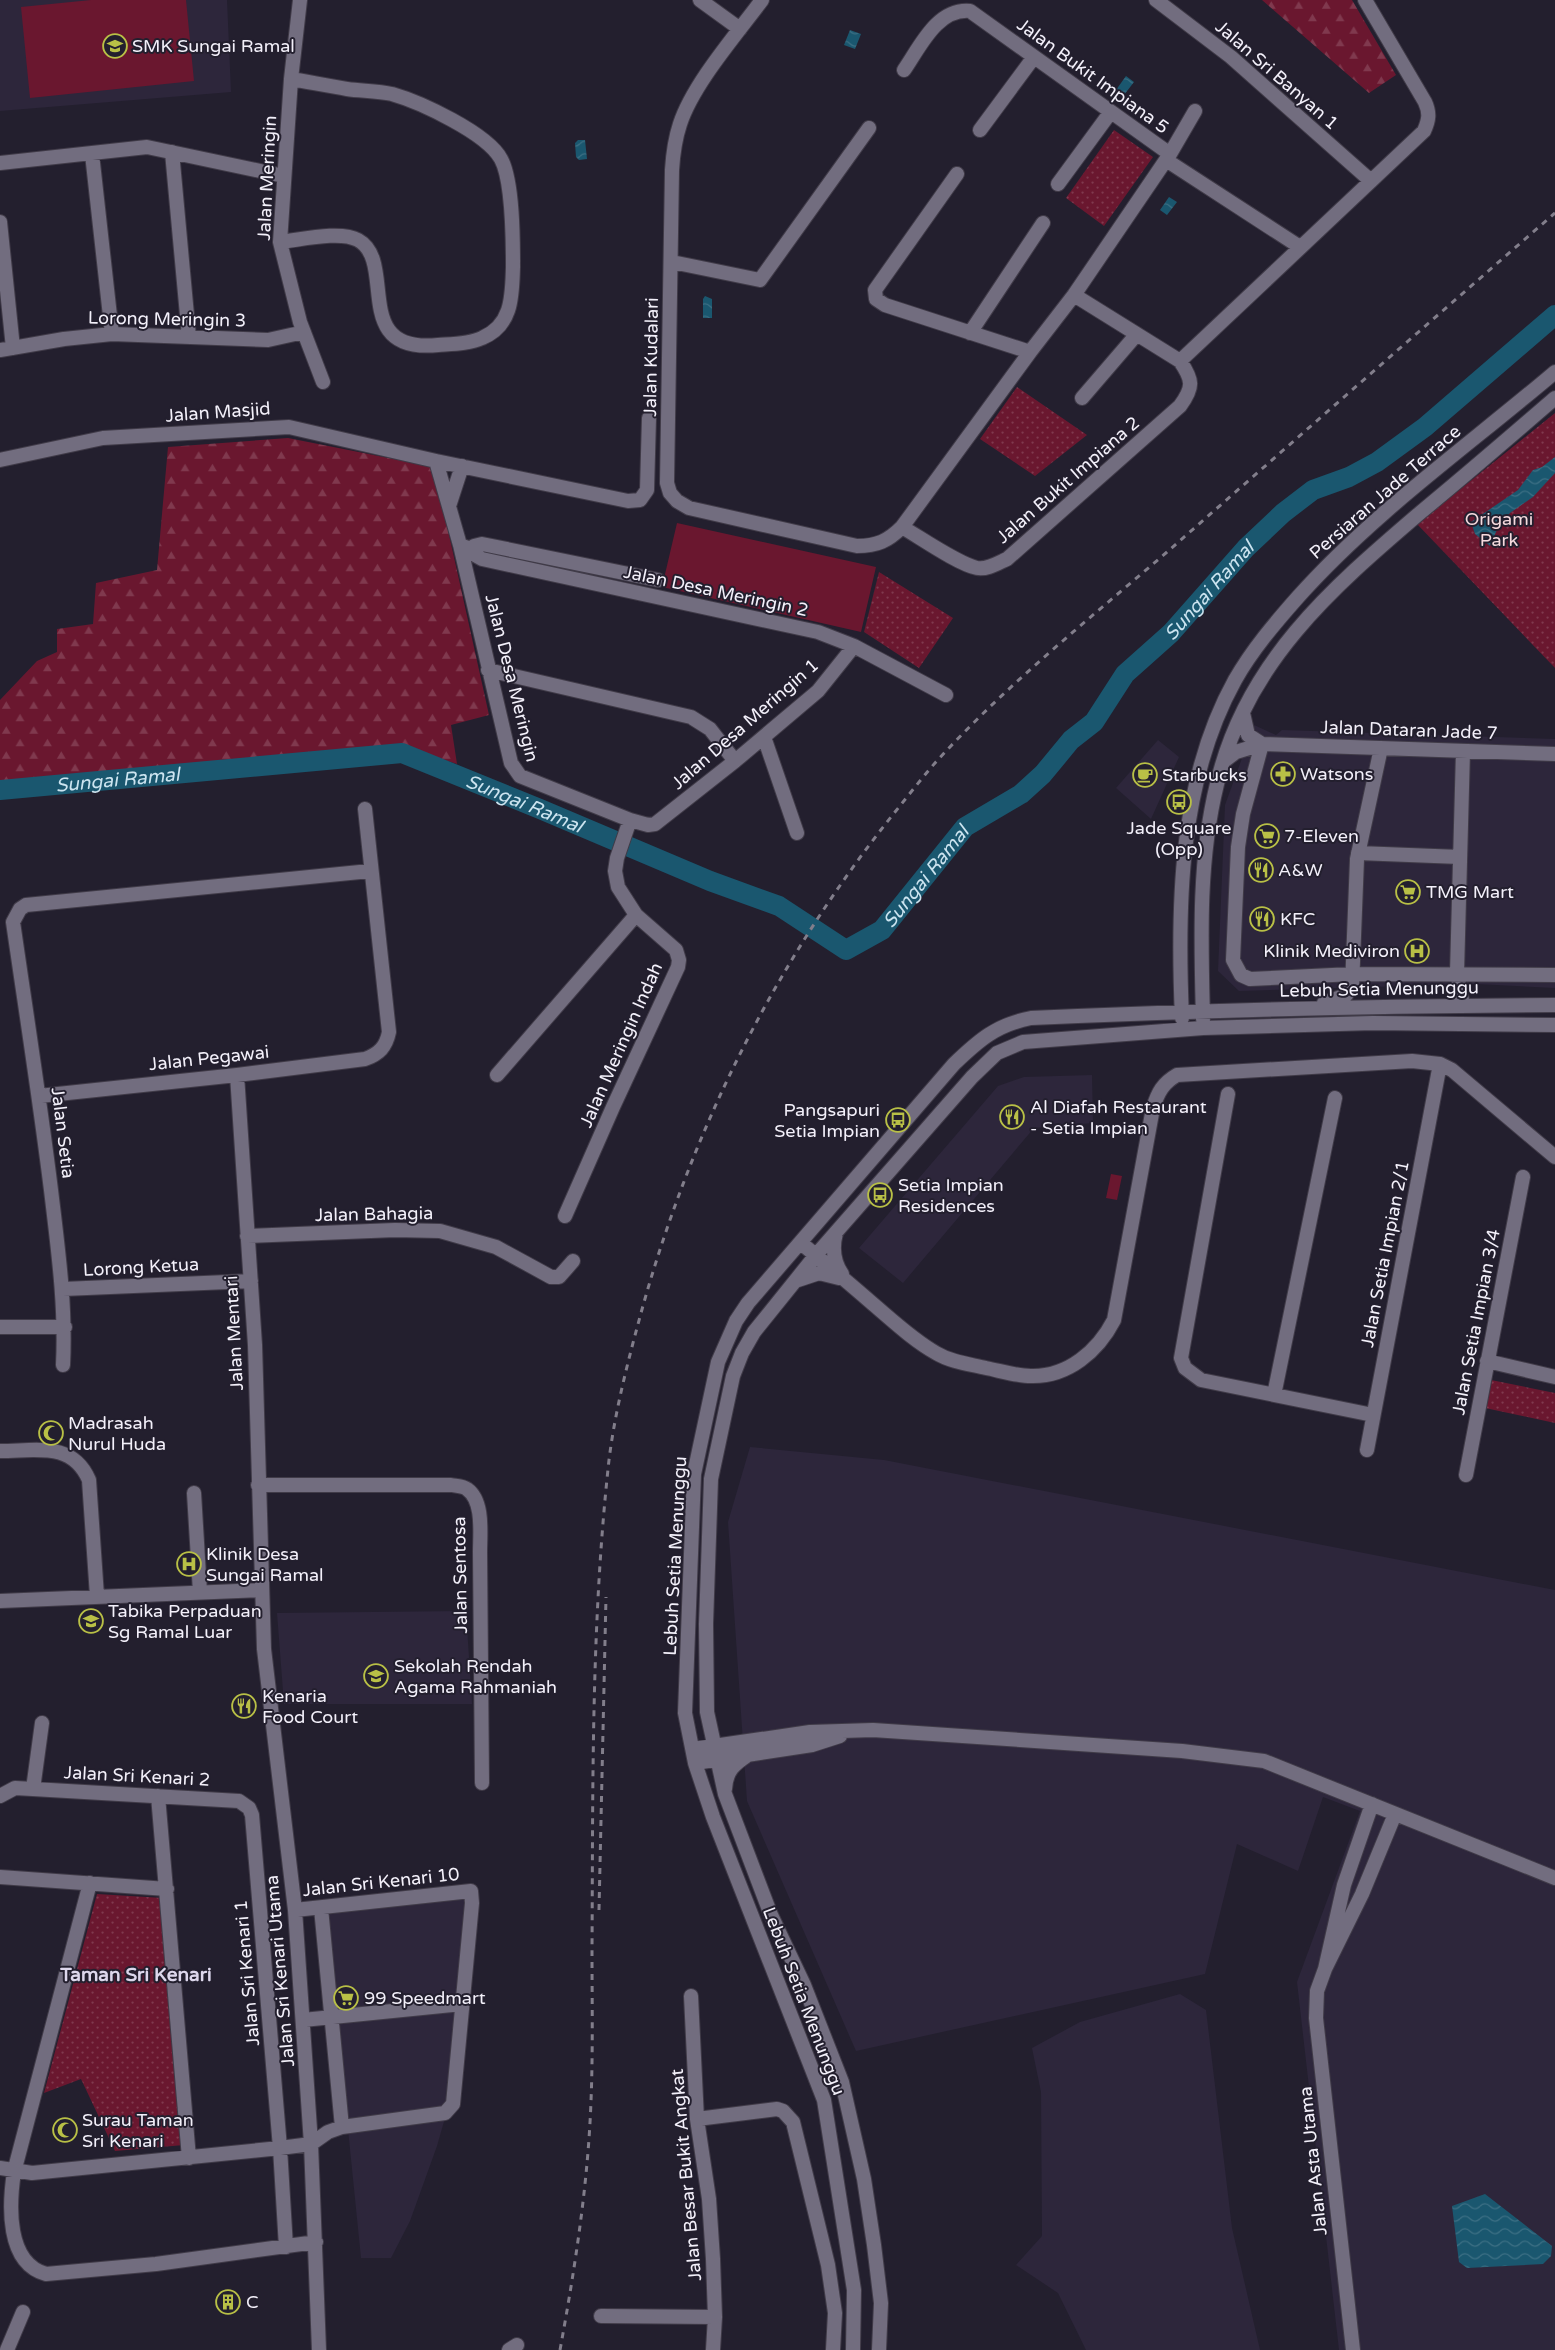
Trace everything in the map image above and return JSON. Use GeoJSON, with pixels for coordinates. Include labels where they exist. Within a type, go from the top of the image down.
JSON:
{"type":"FeatureCollection","features":[{"type":"Feature","properties":{"kind":"street","name":"Jalan Meringin"},"geometry":{"type":"LineString","coordinates":[[300,0],[291,79],[280,242],[304,332],[323,382]]}},
{"type":"Feature","properties":{"kind":"street"},"geometry":{"type":"LineString","coordinates":[[700,0],[740,30]]}},
{"type":"Feature","properties":{"kind":"street","name":"Jalan Kudalari"},"geometry":{"type":"LineString","coordinates":[[762,0],[691,101],[680,122],[674,143],[667,483],[670,493],[678,502],[702,512],[857,546],[882,543],[902,527]]}},
{"type":"Feature","properties":{"kind":"street","name":"Jalan Sri Banyan 1"},"geometry":{"type":"LineString","coordinates":[[1156,0],[1231,57],[1371,182]]}},
{"type":"Feature","properties":{"kind":"street"},"geometry":{"type":"LineString","coordinates":[[1074,295],[1180,360],[1424,131],[1429,121],[1429,111],[1425,102],[1365,0]]}},
{"type":"Feature","properties":{"kind":"street","name":"Jalan Bukit Impiana 5"},"geometry":{"type":"LineString","coordinates":[[904,70],[939,22],[954,12],[961,10],[970,11],[1168,157],[1300,247]]}},
{"type":"Feature","properties":{"kind":"street"},"geometry":{"type":"LineString","coordinates":[[980,130],[1034,57]]}},
{"type":"Feature","properties":{"kind":"street"},"geometry":{"type":"LineString","coordinates":[[280,242],[340,236],[360,241],[368,250],[373,263],[383,318],[388,331],[399,340],[412,346],[430,346],[481,339],[493,332],[509,310],[512,298],[513,244],[507,174],[501,158],[490,145],[468,129],[391,94],[291,79]]}},
{"type":"Feature","properties":{"kind":"street"},"geometry":{"type":"LineString","coordinates":[[902,527],[1074,295],[1168,157],[1195,111]]}},
{"type":"Feature","properties":{"kind":"street"},"geometry":{"type":"LineString","coordinates":[[1058,184],[1110,113]]}},
{"type":"Feature","properties":{"kind":"street"},"geometry":{"type":"LineString","coordinates":[[672,262],[760,280],[869,128]]}},
{"type":"Feature","properties":{"kind":"street"},"geometry":{"type":"LineString","coordinates":[[0,162],[147,147],[284,176]]}},
{"type":"Feature","properties":{"kind":"street"},"geometry":{"type":"LineString","coordinates":[[172,152],[189,337]]}},
{"type":"Feature","properties":{"kind":"street"},"geometry":{"type":"LineString","coordinates":[[92,154],[112,334]]}},
{"type":"Feature","properties":{"kind":"street"},"geometry":{"type":"LineString","coordinates":[[957,174],[875,290],[876,299],[885,304],[1030,352]]}},
{"type":"Feature","properties":{"kind":"street"},"geometry":{"type":"LineString","coordinates":[[0,222],[6,349]]}},
{"type":"Feature","properties":{"kind":"street"},"geometry":{"type":"LineString","coordinates":[[970,333],[1043,223]]}},
{"type":"Feature","properties":{"kind":"street","name":"Lorong Meringin 3"},"geometry":{"type":"LineString","coordinates":[[6,349],[64,339],[112,334],[268,340],[304,332]]}},
{"type":"Feature","properties":{"kind":"street"},"geometry":{"type":"LineString","coordinates":[[1082,398],[1137,334]]}},
{"type":"Feature","properties":{"kind":"street","name":"Jalan Bukit Impiana 2"},"geometry":{"type":"LineString","coordinates":[[902,527],[965,563],[978,568],[994,566],[1007,559],[1180,406],[1188,395],[1191,383],[1188,373],[1180,360]]}},
{"type":"Feature","properties":{"kind":"street","name":"Persiaran Jade Terrace"},"geometry":{"type":"LineString","coordinates":[[1182,1029],[1181,948],[1186,838],[1195,787],[1211,734],[1235,680],[1271,627],[1352,541],[1394,504],[1555,372]]}},
{"type":"Feature","properties":{"kind":"street"},"geometry":{"type":"LineString","coordinates":[[1203,1028],[1203,873],[1208,829],[1217,783],[1224,761],[1243,713],[1265,671],[1289,638],[1321,602],[1384,544],[1555,398]]}},
{"type":"Feature","properties":{"kind":"street","name":"Jalan Masjid"},"geometry":{"type":"LineString","coordinates":[[0,460],[103,438],[275,427],[302,429],[436,461],[628,501],[640,500],[647,490],[649,418]]}},
{"type":"Feature","properties":{"kind":"street","name":"Jalan Desa Meringin"},"geometry":{"type":"LineString","coordinates":[[436,461],[449,506],[466,547],[488,670],[511,763],[517,774],[630,820],[648,825],[655,824]]}},
{"type":"Feature","properties":{"kind":"street"},"geometry":{"type":"LineString","coordinates":[[449,506],[462,466]]}},
{"type":"Feature","properties":{"kind":"street","name":"Jalan Desa Meringin 2"},"geometry":{"type":"LineString","coordinates":[[466,547],[482,544],[658,580]]}},
{"type":"Feature","properties":{"kind":"street","name":"Jalan Desa Meringin 2"},"geometry":{"type":"LineString","coordinates":[[466,547],[473,554],[482,558],[818,632],[854,646],[946,695]]}},
{"type":"Feature","properties":{"kind":"street","name":"Jalan Desa Meringin 1"},"geometry":{"type":"LineString","coordinates":[[655,824],[735,761],[822,686],[854,646]]}},
{"type":"Feature","properties":{"kind":"street"},"geometry":{"type":"LineString","coordinates":[[488,670],[691,717],[710,729],[735,761]]}},
{"type":"Feature","properties":{"kind":"street"},"geometry":{"type":"LineString","coordinates":[[1243,713],[1248,735],[1262,744],[1243,814],[1238,847],[1233,960],[1241,975],[1250,979],[1353,974],[1457,973],[1555,975]]}},
{"type":"Feature","properties":{"kind":"street"},"geometry":{"type":"LineString","coordinates":[[764,737],[797,833]]}},
{"type":"Feature","properties":{"kind":"street","name":"Jalan Dataran Jade 7"},"geometry":{"type":"LineString","coordinates":[[1224,761],[1236,752],[1262,744],[1555,754]]}},
{"type":"Feature","properties":{"kind":"street"},"geometry":{"type":"LineString","coordinates":[[1304,1009],[1346,995],[1352,987],[1358,853],[1381,748]]}},
{"type":"Feature","properties":{"kind":"street"},"geometry":{"type":"LineString","coordinates":[[1463,751],[1457,973],[1463,1006]]}},
{"type":"Feature","properties":{"kind":"street"},"geometry":{"type":"LineString","coordinates":[[365,809],[370,871]]}},
{"type":"Feature","properties":{"kind":"street","name":"Jalan Meringin Indah"},"geometry":{"type":"LineString","coordinates":[[565,1216],[678,967],[679,960],[676,950],[636,915],[618,887],[615,871],[617,858],[630,820]]}},
{"type":"Feature","properties":{"kind":"street"},"geometry":{"type":"LineString","coordinates":[[1358,853],[1460,857]]}},
{"type":"Feature","properties":{"kind":"street","name":"Jalan Setia"},"geometry":{"type":"LineString","coordinates":[[63,1365],[65,1327],[63,1289],[39,1096],[13,922],[20,909],[26,905],[370,871]]}},
{"type":"Feature","properties":{"kind":"street","name":"Jalan Pegawai"},"geometry":{"type":"LineString","coordinates":[[39,1096],[237,1075],[374,1056],[387,1041],[389,1032],[370,871]]}},
{"type":"Feature","properties":{"kind":"street"},"geometry":{"type":"LineString","coordinates":[[497,1075],[636,915]]}},
{"type":"Feature","properties":{"kind":"street","name":"Lebuh Setia Menunggu"},"geometry":{"type":"LineString","coordinates":[[853,2350],[854,2290],[824,2100],[713,1817],[694,1756],[685,1713],[694,1474],[718,1362],[736,1320],[748,1303],[954,1064],[992,1030],[1012,1022],[1030,1018],[1203,1010],[1555,1005]]}},
{"type":"Feature","properties":{"kind":"street","name":"Lebuh Setia Menunggu"},"geometry":{"type":"LineString","coordinates":[[1182,1029],[1373,1023],[1555,1025]]}},
{"type":"Feature","properties":{"kind":"street"},"geometry":{"type":"LineString","coordinates":[[847,1281],[838,1268],[832,1247],[836,1232],[972,1077],[997,1053],[1023,1042],[1182,1029]]}},
{"type":"Feature","properties":{"kind":"street"},"geometry":{"type":"LineString","coordinates":[[801,1242],[909,1334],[949,1360],[1030,1376],[1046,1376],[1062,1371],[1094,1350],[1114,1320],[1153,1108],[1158,1092],[1166,1081],[1177,1075],[1190,1072],[1412,1061],[1440,1064],[1467,1081],[1555,1157]]}},
{"type":"Feature","properties":{"kind":"street","name":"Jalan Setia Impian 2/1"},"geometry":{"type":"LineString","coordinates":[[1367,1450],[1440,1064]]}},
{"type":"Feature","properties":{"kind":"street","name":"Jalan Mentari"},"geometry":{"type":"LineString","coordinates":[[237,1075],[251,1280],[260,1590]]}},
{"type":"Feature","properties":{"kind":"street"},"geometry":{"type":"LineString","coordinates":[[1228,1094],[1181,1358],[1185,1368],[1201,1380],[1373,1414]]}},
{"type":"Feature","properties":{"kind":"street"},"geometry":{"type":"LineString","coordinates":[[1274,1395],[1335,1098]]}},
{"type":"Feature","properties":{"kind":"street","name":"Jalan Setia Impian 3/4"},"geometry":{"type":"LineString","coordinates":[[1466,1475],[1523,1177]]}},
{"type":"Feature","properties":{"kind":"street","name":"Jalan Bahagia"},"geometry":{"type":"LineString","coordinates":[[247,1236],[395,1230],[440,1231],[496,1247],[551,1278],[559,1277],[573,1261]]}},
{"type":"Feature","properties":{"kind":"street","name":"Lebuh Setia Menunggu"},"geometry":{"type":"LineString","coordinates":[[836,1232],[754,1332],[742,1353],[733,1376],[711,1479],[705,1671],[707,1712],[725,1794],[771,1915],[804,1985],[842,2082],[864,2179],[874,2245],[881,2303],[879,2350]]}},
{"type":"Feature","properties":{"kind":"street"},"geometry":{"type":"LineString","coordinates":[[796,1280],[819,1273],[847,1281]]}},
{"type":"Feature","properties":{"kind":"street","name":"Lorong Ketua"},"geometry":{"type":"LineString","coordinates":[[63,1289],[251,1280]]}},
{"type":"Feature","properties":{"kind":"street"},"geometry":{"type":"LineString","coordinates":[[0,1327],[65,1327]]}},
{"type":"Feature","properties":{"kind":"street"},"geometry":{"type":"LineString","coordinates":[[1487,1361],[1555,1377]]}},
{"type":"Feature","properties":{"kind":"street"},"geometry":{"type":"LineString","coordinates":[[0,1452],[59,1452],[73,1457],[83,1466],[89,1480],[96,1596]]}},
{"type":"Feature","properties":{"kind":"street","name":"Jalan Sentosa"},"geometry":{"type":"LineString","coordinates":[[258,1485],[451,1485],[466,1488],[476,1499],[479,1514],[480,1552],[482,1783]]}},
{"type":"Feature","properties":{"kind":"street"},"geometry":{"type":"LineString","coordinates":[[194,1493],[200,1592]]}},
{"type":"Feature","properties":{"kind":"street"},"geometry":{"type":"LineString","coordinates":[[0,1601],[260,1590]]}},
{"type":"Feature","properties":{"kind":"street","name":"Jalan Sri Kenari Utama"},"geometry":{"type":"LineString","coordinates":[[260,1590],[264,1649],[295,1910],[312,2144],[319,2350]]}},
{"type":"Feature","properties":{"kind":"street"},"geometry":{"type":"LineString","coordinates":[[33,1789],[42,1723]]}},
{"type":"Feature","properties":{"kind":"street"},"geometry":{"type":"LineString","coordinates":[[694,1756],[810,1732],[873,1730],[1182,1751],[1264,1760],[1555,1878]]}},
{"type":"Feature","properties":{"kind":"street"},"geometry":{"type":"LineString","coordinates":[[716,1752],[749,1754],[812,1745],[852,1732]]}},
{"type":"Feature","properties":{"kind":"street"},"geometry":{"type":"LineString","coordinates":[[725,1794],[728,1773],[736,1763],[749,1754]]}},
{"type":"Feature","properties":{"kind":"street","name":"Jalan Sri Kenari 2"},"geometry":{"type":"LineString","coordinates":[[0,1796],[15,1788],[239,1801]]}},
{"type":"Feature","properties":{"kind":"street"},"geometry":{"type":"LineString","coordinates":[[158,1796],[189,2158]]}},
{"type":"Feature","properties":{"kind":"street","name":"Jalan Sri Kenari 1"},"geometry":{"type":"LineString","coordinates":[[239,1801],[249,1808],[252,1815],[280,2148],[286,2247]]}},
{"type":"Feature","properties":{"kind":"street","name":"Jalan Asta Utama"},"geometry":{"type":"LineString","coordinates":[[1325,1970],[1344,1886],[1372,1804]]}},
{"type":"Feature","properties":{"kind":"street","name":"Jalan Asta Utama"},"geometry":{"type":"LineString","coordinates":[[1353,2350],[1316,2018],[1317,1990],[1362,1894],[1395,1814]]}},
{"type":"Feature","properties":{"kind":"street"},"geometry":{"type":"LineString","coordinates":[[0,1878],[167,1889]]}},
{"type":"Feature","properties":{"kind":"street"},"geometry":{"type":"LineString","coordinates":[[90,1884],[14,2172],[11,2205],[19,2253],[36,2271],[46,2274],[156,2264],[316,2242]]}},
{"type":"Feature","properties":{"kind":"street","name":"Jalan Sri Kenari 10"},"geometry":{"type":"LineString","coordinates":[[295,1910],[471,1891],[472,1903],[462,2004]]}},
{"type":"Feature","properties":{"kind":"street"},"geometry":{"type":"LineString","coordinates":[[321,1908],[342,2127]]}},
{"type":"Feature","properties":{"kind":"street","name":"Jalan Besar Bukit Angkat"},"geometry":{"type":"LineString","coordinates":[[691,1996],[697,2119],[709,2199],[716,2317],[713,2350]]}},
{"type":"Feature","properties":{"kind":"street"},"geometry":{"type":"LineString","coordinates":[[0,2168],[14,2172],[32,2173],[312,2144],[328,2132],[342,2127],[445,2113],[453,2104],[462,2004],[303,2020]]}},
{"type":"Feature","properties":{"kind":"street"},"geometry":{"type":"LineString","coordinates":[[697,2119],[777,2109],[783,2111],[793,2122],[828,2265],[835,2313],[833,2350]]}},
{"type":"Feature","properties":{"kind":"street"},"geometry":{"type":"LineString","coordinates":[[6,2350],[23,2312]]}},
{"type":"Feature","properties":{"kind":"street"},"geometry":{"type":"LineString","coordinates":[[601,2316],[716,2317]]}},
{"type":"Feature","properties":{"kind":"shaded area","name":"SMK Sungai Ramal"},"geometry":{"type":"Polygon","coordinates":[[[0,0],[227,0],[231,92],[0,111],[0,0]]]}},
{"type":"Feature","properties":{"kind":"shaded area"},"geometry":{"type":"Polygon","coordinates":[[[1254,725],[1276,735],[1282,730],[1555,739],[1555,988],[1476,984],[1239,991],[1218,971],[1225,805],[1254,725]]]}},
{"type":"Feature","properties":{"kind":"shaded area"},"geometry":{"type":"Polygon","coordinates":[[[1158,740],[1179,757],[1151,819],[1116,788],[1158,740]]]}},
{"type":"Feature","properties":{"kind":"shaded area"},"geometry":{"type":"Polygon","coordinates":[[[1092,1075],[1093,1123],[1034,1128],[903,1283],[859,1248],[998,1086],[1024,1077],[1092,1075]]]}},
{"type":"Feature","properties":{"kind":"shaded area"},"geometry":{"type":"Polygon","coordinates":[[[750,1447],[884,1460],[1555,1590],[1555,2350],[1339,2350],[1297,1982],[1360,1811],[1323,1797],[1298,1871],[1237,1844],[1205,1974],[856,2051],[747,1801],[728,1522],[750,1447]]]}},
{"type":"Feature","properties":{"kind":"shaded area","name":"Sekolah Rendah Agama Rahmaniah"},"geometry":{"type":"Polygon","coordinates":[[[466,1611],[472,1704],[284,1704],[277,1613],[466,1611]]]}},
{"type":"Feature","properties":{"kind":"shaded area"},"geometry":{"type":"Polygon","coordinates":[[[468,1896],[449,2104],[437,2146],[410,2221],[391,2258],[361,2258],[326,1911],[468,1896]]]}},
{"type":"Feature","properties":{"kind":"shaded area"},"geometry":{"type":"Polygon","coordinates":[[[1180,1994],[1206,2010],[1232,2228],[1260,2350],[1086,2350],[1058,2293],[1016,2265],[1042,2236],[1041,2092],[1032,2048],[1080,2022],[1180,1994]]]}},
{"type":"Feature","properties":{"kind":"green space","name":"SMK Sungai Ramal"},"geometry":{"type":"Polygon","coordinates":[[[91,0],[186,0],[194,81],[30,98],[21,7],[91,0]]]}},
{"type":"Feature","properties":{"kind":"green space"},"geometry":{"type":"Polygon","coordinates":[[[1262,0],[1352,0],[1396,75],[1369,93],[1262,0]]]}},
{"type":"Feature","properties":{"kind":"green space"},"geometry":{"type":"Polygon","coordinates":[[[1114,130],[1153,157],[1104,226],[1066,198],[1114,130]]]}},
{"type":"Feature","properties":{"kind":"green space"},"geometry":{"type":"Polygon","coordinates":[[[1017,387],[1087,435],[1035,476],[980,439],[1017,387]]]}},
{"type":"Feature","properties":{"kind":"green space","name":"Origami Park"},"geometry":{"type":"Polygon","coordinates":[[[1555,413],[1555,668],[1417,524],[1555,413]]]}},
{"type":"Feature","properties":{"kind":"green space"},"geometry":{"type":"Polygon","coordinates":[[[288,438],[434,467],[489,715],[451,725],[457,764],[398,745],[0,781],[0,700],[37,661],[57,652],[57,629],[93,624],[96,583],[157,570],[168,447],[288,438]]]}},
{"type":"Feature","properties":{"kind":"green space"},"geometry":{"type":"Polygon","coordinates":[[[677,523],[876,567],[861,632],[662,587],[677,523]]]}},
{"type":"Feature","properties":{"kind":"green space"},"geometry":{"type":"Polygon","coordinates":[[[879,572],[953,618],[919,668],[864,632],[879,572]]]}},
{"type":"Feature","properties":{"kind":"green space"},"geometry":{"type":"Polygon","coordinates":[[[1111,1174],[1122,1176],[1117,1200],[1106,1198],[1111,1174]]]}},
{"type":"Feature","properties":{"kind":"green space"},"geometry":{"type":"Polygon","coordinates":[[[1491,1380],[1555,1393],[1555,1423],[1485,1408],[1491,1380]]]}},
{"type":"Feature","properties":{"kind":"green space"},"geometry":{"type":"Polygon","coordinates":[[[97,1894],[163,1898],[184,2145],[115,2151],[81,2079],[44,2093],[97,1894]]]}},
{"type":"Feature","properties":{"kind":"water"},"geometry":{"type":"Polygon","coordinates":[[[850,30],[861,34],[855,49],[844,45],[850,30]]]}},
{"type":"Feature","properties":{"kind":"water"},"geometry":{"type":"Polygon","coordinates":[[[1126,76],[1134,82],[1124,95],[1116,90],[1126,76]]]}},
{"type":"Feature","properties":{"kind":"water"},"geometry":{"type":"Polygon","coordinates":[[[578,140],[585,140],[587,159],[579,160],[576,157],[575,143],[578,140]]]}},
{"type":"Feature","properties":{"kind":"water"},"geometry":{"type":"Polygon","coordinates":[[[1169,197],[1177,202],[1167,215],[1160,210],[1169,197]]]}},
{"type":"Feature","properties":{"kind":"water"},"geometry":{"type":"Polygon","coordinates":[[[705,296],[712,299],[712,318],[703,318],[703,299],[705,296]]]}},
{"type":"Feature","properties":{"kind":"water"},"geometry":{"type":"Polygon","coordinates":[[[1555,457],[1555,473],[1533,497],[1510,513],[1499,525],[1490,546],[1475,534],[1471,522],[1518,490],[1533,470],[1542,467],[1555,457]]]}},
{"type":"Feature","properties":{"kind":"water"},"geometry":{"type":"Polygon","coordinates":[[[1485,2194],[1552,2246],[1551,2256],[1543,2264],[1467,2268],[1459,2262],[1452,2206],[1485,2194]]]}},
{"type":"Feature","properties":{"kind":"waterway","name":"Sungai Ramal"},"geometry":{"type":"LineString","coordinates":[[0,790],[402,753],[710,881],[779,906],[846,950],[882,930],[965,827],[1021,794],[1043,774],[1071,740],[1094,722],[1125,674],[1171,633],[1246,548],[1283,513],[1313,490],[1349,477],[1377,462],[1425,427],[1555,315]]}},
{"type":"Feature","properties":{"kind":"railway"},"geometry":{"type":"LineString","coordinates":[[560,2350],[580,2226],[591,2101],[594,1705],[599,1582],[609,1460],[618,1405],[641,1313],[661,1245],[685,1179],[712,1114],[742,1050],[812,927],[852,869],[935,763],[1018,680],[1555,213]]}},
{"type":"Feature","properties":{"kind":"railway"},"geometry":{"type":"LineString","coordinates":[[599,1910],[606,1597]]}},
{"type":"Feature","properties":{"kind":"place","name":"SMK Sungai Ramal"},"geometry":{"type":"Point","coordinates":[115,46]}},
{"type":"Feature","properties":{"kind":"place","name":"Watsons"},"geometry":{"type":"Point","coordinates":[1283,774]}},
{"type":"Feature","properties":{"kind":"place","name":"Starbucks"},"geometry":{"type":"Point","coordinates":[1145,775]}},
{"type":"Feature","properties":{"kind":"place","name":"Jade Square (Opp)"},"geometry":{"type":"Point","coordinates":[1179,802]}},
{"type":"Feature","properties":{"kind":"place","name":"7-Eleven"},"geometry":{"type":"Point","coordinates":[1267,836]}},
{"type":"Feature","properties":{"kind":"place","name":"A&W"},"geometry":{"type":"Point","coordinates":[1261,870]}},
{"type":"Feature","properties":{"kind":"place","name":"TMG Mart"},"geometry":{"type":"Point","coordinates":[1408,892]}},
{"type":"Feature","properties":{"kind":"place","name":"KFC"},"geometry":{"type":"Point","coordinates":[1262,919]}},
{"type":"Feature","properties":{"kind":"place","name":"Klinik Mediviron"},"geometry":{"type":"Point","coordinates":[1417,951]}},
{"type":"Feature","properties":{"kind":"place","name":"Al Diafah Restaurant - Setia Impian"},"geometry":{"type":"Point","coordinates":[1012,1117]}},
{"type":"Feature","properties":{"kind":"place","name":"Pangsapuri Setia Impian"},"geometry":{"type":"Point","coordinates":[898,1120]}},
{"type":"Feature","properties":{"kind":"place","name":"Setia Impian Residences"},"geometry":{"type":"Point","coordinates":[880,1195]}},
{"type":"Feature","properties":{"kind":"place","name":"Madrasah Nurul Huda"},"geometry":{"type":"Point","coordinates":[51,1433]}},
{"type":"Feature","properties":{"kind":"place","name":"Klinik Desa Sungai Ramal"},"geometry":{"type":"Point","coordinates":[189,1564]}},
{"type":"Feature","properties":{"kind":"place","name":"Tabika Perpaduan Sg Ramal Luar"},"geometry":{"type":"Point","coordinates":[91,1621]}},
{"type":"Feature","properties":{"kind":"place","name":"Sekolah Rendah Agama Rahmaniah"},"geometry":{"type":"Point","coordinates":[376,1676]}},
{"type":"Feature","properties":{"kind":"place","name":"Kenaria Food Court"},"geometry":{"type":"Point","coordinates":[244,1706]}},
{"type":"Feature","properties":{"kind":"place","name":"99 Speedmart"},"geometry":{"type":"Point","coordinates":[346,1998]}},
{"type":"Feature","properties":{"kind":"place","name":"Surau Taman Sri Kenari"},"geometry":{"type":"Point","coordinates":[65,2130]}},
{"type":"Feature","properties":{"kind":"place","name":"C"},"geometry":{"type":"Point","coordinates":[228,2302]}},
{"type":"Feature","properties":{"kind":"district","name":"Taman Sri Kenari"},"geometry":{"type":"Point","coordinates":[136,1974]}}]}
